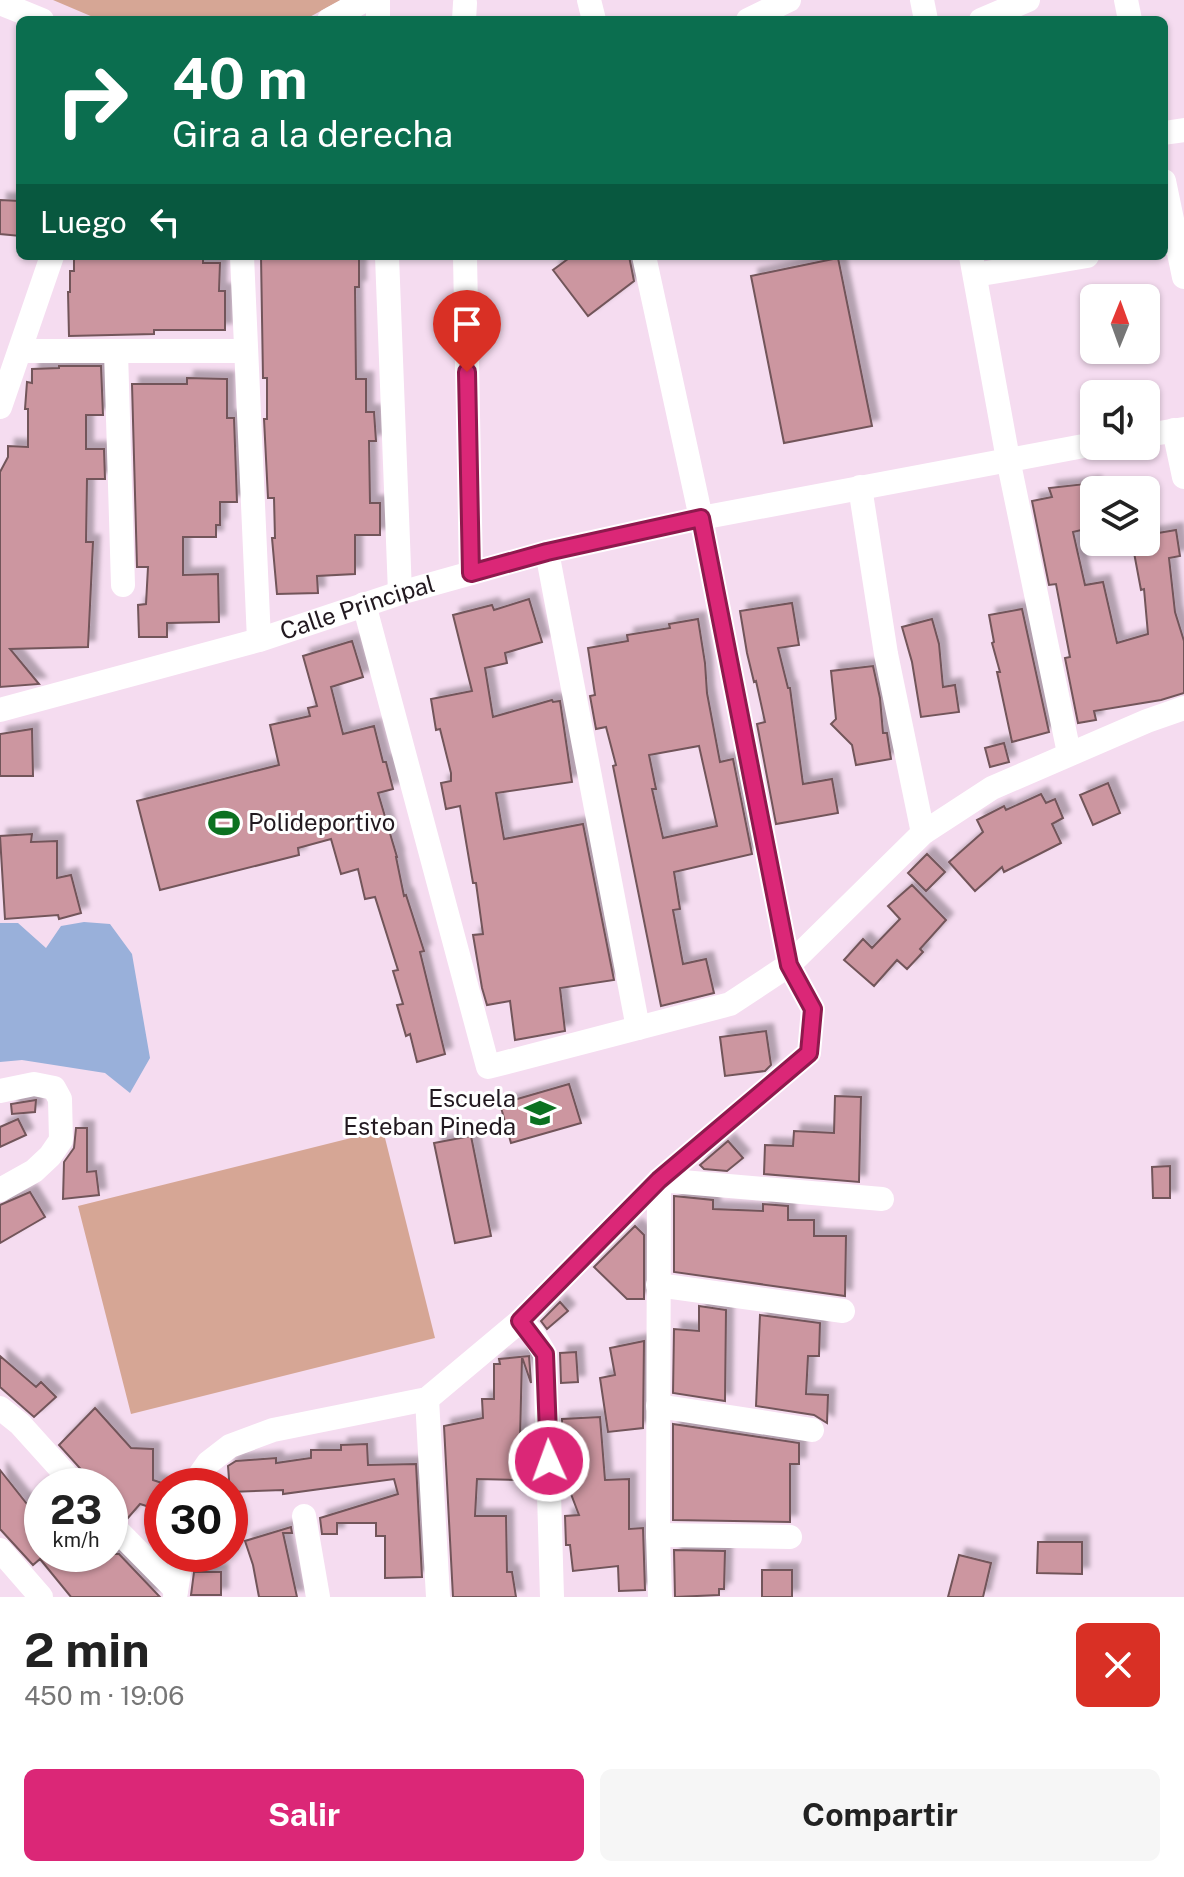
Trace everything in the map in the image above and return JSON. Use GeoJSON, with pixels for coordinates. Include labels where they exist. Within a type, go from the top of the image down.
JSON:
{"type":"FeatureCollection","features":[{"type":"Feature","properties":{"kind":"street"},"geometry":{"type":"LineString","coordinates":[[336,16],[365,0]]}},
{"type":"Feature","properties":{"kind":"street"},"geometry":{"type":"LineString","coordinates":[[756,16],[789,0]]}},
{"type":"Feature","properties":{"kind":"street"},"geometry":{"type":"LineString","coordinates":[[990,16],[1028,0]]}},
{"type":"Feature","properties":{"kind":"street"},"geometry":{"type":"LineString","coordinates":[[0,3],[32,16]]}},
{"type":"Feature","properties":{"kind":"street"},"geometry":{"type":"LineString","coordinates":[[1168,203],[1184,277]]}},
{"type":"Feature","properties":{"kind":"street"},"geometry":{"type":"LineString","coordinates":[[0,407],[51,260]]}},
{"type":"Feature","properties":{"kind":"street"},"geometry":{"type":"LineString","coordinates":[[242,260],[259,640]]}},
{"type":"Feature","properties":{"kind":"street"},"geometry":{"type":"LineString","coordinates":[[387,260],[400,593]]}},
{"type":"Feature","properties":{"kind":"street"},"geometry":{"type":"LineString","coordinates":[[465,260],[471,573]]}},
{"type":"Feature","properties":{"kind":"street"},"geometry":{"type":"LineString","coordinates":[[205,1468],[230,1446],[273,1430],[427,1399],[520,1321],[659,1180],[809,1053],[813,1009],[789,965],[701,518],[645,260]]}},
{"type":"Feature","properties":{"kind":"street"},"geometry":{"type":"LineString","coordinates":[[1034,260],[973,265],[1008,459],[1069,753]]}},
{"type":"Feature","properties":{"kind":"street"},"geometry":{"type":"LineString","coordinates":[[20,351],[246,351]]}},
{"type":"Feature","properties":{"kind":"street"},"geometry":{"type":"LineString","coordinates":[[116,352],[123,585]]}},
{"type":"Feature","properties":{"kind":"street"},"geometry":{"type":"LineString","coordinates":[[1179,430],[1184,477]]}},
{"type":"Feature","properties":{"kind":"street","name":"Calle Principal"},"geometry":{"type":"LineString","coordinates":[[0,710],[259,640],[400,593],[547,552],[701,518],[1080,446]]}},
{"type":"Feature","properties":{"kind":"street"},"geometry":{"type":"LineString","coordinates":[[860,487],[886,654],[923,833]]}},
{"type":"Feature","properties":{"kind":"street"},"geometry":{"type":"LineString","coordinates":[[547,552],[638,1028]]}},
{"type":"Feature","properties":{"kind":"street"},"geometry":{"type":"LineString","coordinates":[[364,604],[488,1067],[730,1004],[789,965],[923,833],[992,788],[1069,753],[1184,708]]}},
{"type":"Feature","properties":{"kind":"street"},"geometry":{"type":"LineString","coordinates":[[0,1091],[34,1084],[54,1088],[60,1099],[61,1140],[34,1171],[0,1190]]}},
{"type":"Feature","properties":{"kind":"street"},"geometry":{"type":"LineString","coordinates":[[659,1180],[882,1199]]}},
{"type":"Feature","properties":{"kind":"street"},"geometry":{"type":"LineString","coordinates":[[659,1180],[660,1597]]}},
{"type":"Feature","properties":{"kind":"street"},"geometry":{"type":"LineString","coordinates":[[658,1285],[843,1311]]}},
{"type":"Feature","properties":{"kind":"street"},"geometry":{"type":"LineString","coordinates":[[520,1321],[545,1354],[552,1597]]}},
{"type":"Feature","properties":{"kind":"street"},"geometry":{"type":"LineString","coordinates":[[427,1399],[438,1597]]}},
{"type":"Feature","properties":{"kind":"street"},"geometry":{"type":"LineString","coordinates":[[658,1406],[812,1430]]}},
{"type":"Feature","properties":{"kind":"street"},"geometry":{"type":"LineString","coordinates":[[0,1408],[20,1424],[60,1468]]}},
{"type":"Feature","properties":{"kind":"street"},"geometry":{"type":"LineString","coordinates":[[304,1516],[318,1597]]}},
{"type":"Feature","properties":{"kind":"street"},"geometry":{"type":"LineString","coordinates":[[658,1535],[790,1537]]}},
{"type":"Feature","properties":{"kind":"street"},"geometry":{"type":"LineString","coordinates":[[128,1542],[176,1594]]}},
{"type":"Feature","properties":{"kind":"street"},"geometry":{"type":"LineString","coordinates":[[0,1550],[34,1590]]}},
{"type":"Feature","properties":{"kind":"street"},"geometry":{"type":"LineString","coordinates":[[176,1594],[179,1572]]}},
{"type":"Feature","properties":{"kind":"street"},"geometry":{"type":"LineString","coordinates":[[0,1580],[34,1590]]}},
{"type":"Feature","properties":{"kind":"shaded area"},"geometry":{"type":"Polygon","coordinates":[[[53,0],[341,0],[311,16],[91,16],[53,0]]]}},
{"type":"Feature","properties":{"kind":"shaded area"},"geometry":{"type":"Polygon","coordinates":[[[383,1130],[435,1338],[131,1414],[78,1206],[383,1130]]]}},
{"type":"Feature","properties":{"kind":"water"},"geometry":{"type":"Polygon","coordinates":[[[84,922],[110,924],[132,954],[150,1058],[130,1093],[105,1073],[22,1060],[0,1062],[0,923],[18,923],[46,948],[61,926],[84,922]]]}},
{"type":"Feature","properties":{"kind":"building"},"geometry":{"type":"Polygon","coordinates":[[[0,200],[16,201],[16,236],[0,234],[0,200]]]}},
{"type":"Feature","properties":{"kind":"building"},"geometry":{"type":"Polygon","coordinates":[[[74,260],[203,260],[203,263],[220,263],[219,291],[225,291],[225,330],[154,330],[154,334],[69,336],[68,292],[70,271],[74,271],[74,260]]]}},
{"type":"Feature","properties":{"kind":"building"},"geometry":{"type":"Polygon","coordinates":[[[261,260],[359,260],[359,287],[355,287],[356,379],[366,379],[366,412],[374,412],[376,441],[369,441],[370,503],[380,503],[380,535],[355,535],[355,574],[317,576],[318,593],[277,594],[272,538],[275,538],[274,498],[268,498],[264,419],[267,419],[267,378],[263,378],[261,260]]]}},
{"type":"Feature","properties":{"kind":"building"},"geometry":{"type":"Polygon","coordinates":[[[567,260],[630,260],[634,281],[588,316],[553,270],[567,260]]]}},
{"type":"Feature","properties":{"kind":"building"},"geometry":{"type":"Polygon","coordinates":[[[838,260],[872,426],[784,443],[751,276],[838,260]]]}},
{"type":"Feature","properties":{"kind":"building"},"geometry":{"type":"Polygon","coordinates":[[[101,366],[103,415],[86,415],[86,449],[104,449],[105,479],[87,479],[86,542],[93,542],[88,647],[10,649],[39,684],[0,687],[0,472],[8,457],[8,446],[28,447],[28,409],[25,409],[27,382],[32,383],[32,369],[101,366]]]}},
{"type":"Feature","properties":{"kind":"building"},"geometry":{"type":"Polygon","coordinates":[[[187,378],[227,379],[227,418],[234,418],[237,502],[220,502],[220,525],[216,525],[216,537],[183,537],[183,575],[218,574],[219,622],[167,623],[167,637],[139,637],[138,605],[146,604],[148,567],[137,567],[132,384],[187,384],[187,378]]]}},
{"type":"Feature","properties":{"kind":"building"},"geometry":{"type":"Polygon","coordinates":[[[1080,485],[1080,530],[1073,532],[1085,585],[1103,582],[1117,643],[1148,634],[1144,589],[1141,590],[1135,556],[1160,556],[1160,533],[1176,530],[1180,556],[1169,558],[1175,612],[1184,641],[1184,693],[1094,711],[1096,720],[1078,723],[1065,658],[1070,657],[1056,584],[1049,585],[1032,501],[1052,497],[1049,488],[1080,485]]]}},
{"type":"Feature","properties":{"kind":"building"},"geometry":{"type":"Polygon","coordinates":[[[529,599],[542,642],[505,653],[507,663],[485,668],[493,717],[552,700],[560,701],[572,782],[496,793],[504,839],[583,824],[614,980],[560,988],[565,1031],[515,1040],[510,1001],[487,1005],[482,988],[473,935],[483,934],[476,883],[473,883],[460,806],[446,809],[441,783],[451,781],[451,773],[440,729],[436,730],[431,699],[472,691],[453,615],[492,605],[494,610],[529,599]]]}},
{"type":"Feature","properties":{"kind":"building"},"geometry":{"type":"Polygon","coordinates":[[[792,603],[799,645],[778,648],[790,688],[803,784],[832,779],[838,813],[776,824],[757,724],[765,722],[740,611],[792,603]]]}},
{"type":"Feature","properties":{"kind":"building"},"geometry":{"type":"Polygon","coordinates":[[[1022,609],[1049,732],[1012,742],[989,615],[1022,609]]]}},
{"type":"Feature","properties":{"kind":"building"},"geometry":{"type":"Polygon","coordinates":[[[698,619],[720,762],[733,759],[752,854],[674,872],[680,909],[673,910],[683,964],[706,959],[714,993],[661,1006],[613,766],[616,765],[606,727],[596,729],[590,696],[595,695],[588,648],[628,641],[627,635],[670,628],[669,624],[698,619]],[[699,746],[649,755],[656,789],[652,789],[663,838],[717,826],[699,746]]]}},
{"type":"Feature","properties":{"kind":"building"},"geometry":{"type":"Polygon","coordinates":[[[932,619],[939,644],[943,687],[955,685],[959,712],[921,717],[912,662],[902,627],[932,619]]]}},
{"type":"Feature","properties":{"kind":"building"},"geometry":{"type":"Polygon","coordinates":[[[352,641],[363,677],[331,687],[343,734],[374,726],[383,762],[386,762],[393,789],[378,793],[397,857],[404,896],[424,951],[420,952],[445,1054],[417,1062],[410,1034],[406,1036],[397,1005],[403,1004],[393,971],[398,970],[375,897],[365,899],[358,869],[341,874],[331,839],[298,848],[299,855],[160,890],[137,801],[279,765],[270,725],[310,716],[308,708],[317,706],[303,656],[352,641]]]}},
{"type":"Feature","properties":{"kind":"building"},"geometry":{"type":"Polygon","coordinates":[[[873,666],[883,733],[887,733],[891,759],[856,765],[852,745],[831,724],[836,719],[831,671],[873,666]]]}},
{"type":"Feature","properties":{"kind":"building"},"geometry":{"type":"Polygon","coordinates":[[[32,729],[33,776],[0,776],[0,734],[32,729]]]}},
{"type":"Feature","properties":{"kind":"building"},"geometry":{"type":"Polygon","coordinates":[[[1004,743],[1009,762],[990,767],[985,748],[1004,743]]]}},
{"type":"Feature","properties":{"kind":"building"},"geometry":{"type":"Polygon","coordinates":[[[1108,783],[1120,813],[1093,825],[1080,795],[1108,783]]]}},
{"type":"Feature","properties":{"kind":"building"},"geometry":{"type":"Polygon","coordinates":[[[1041,794],[1046,803],[1055,799],[1063,818],[1052,824],[1061,843],[1004,872],[1002,867],[975,891],[949,862],[983,832],[977,820],[1004,806],[1006,810],[1041,794]]]}},
{"type":"Feature","properties":{"kind":"building"},"geometry":{"type":"Polygon","coordinates":[[[32,834],[31,842],[57,841],[57,878],[71,875],[81,913],[59,919],[58,915],[5,919],[0,836],[32,834]]]}},
{"type":"Feature","properties":{"kind":"building"},"geometry":{"type":"Polygon","coordinates":[[[927,854],[945,872],[926,891],[908,873],[927,854]]]}},
{"type":"Feature","properties":{"kind":"building"},"geometry":{"type":"Polygon","coordinates":[[[912,885],[946,920],[907,969],[897,960],[874,986],[844,960],[863,939],[872,948],[900,919],[888,906],[912,885]]]}},
{"type":"Feature","properties":{"kind":"building"},"geometry":{"type":"Polygon","coordinates":[[[766,1031],[771,1065],[765,1071],[725,1076],[720,1037],[766,1031]]]}},
{"type":"Feature","properties":{"kind":"building","name":"Escuela Esteban Pineda"},"geometry":{"type":"Polygon","coordinates":[[[569,1084],[581,1123],[511,1143],[500,1104],[569,1084]]]}},
{"type":"Feature","properties":{"kind":"building"},"geometry":{"type":"Polygon","coordinates":[[[835,1096],[861,1097],[859,1182],[764,1174],[765,1145],[793,1146],[794,1131],[834,1133],[835,1096]]]}},
{"type":"Feature","properties":{"kind":"building"},"geometry":{"type":"Polygon","coordinates":[[[36,1100],[35,1112],[12,1114],[11,1104],[36,1100]]]}},
{"type":"Feature","properties":{"kind":"building"},"geometry":{"type":"Polygon","coordinates":[[[18,1119],[26,1135],[0,1147],[0,1127],[18,1119]]]}},
{"type":"Feature","properties":{"kind":"building"},"geometry":{"type":"Polygon","coordinates":[[[76,1128],[87,1128],[87,1172],[96,1171],[99,1195],[63,1199],[64,1162],[74,1148],[76,1128]]]}},
{"type":"Feature","properties":{"kind":"building"},"geometry":{"type":"Polygon","coordinates":[[[471,1136],[491,1236],[455,1243],[434,1143],[471,1136]]]}},
{"type":"Feature","properties":{"kind":"building"},"geometry":{"type":"Polygon","coordinates":[[[728,1141],[743,1158],[727,1171],[704,1169],[700,1165],[728,1141]]]}},
{"type":"Feature","properties":{"kind":"building"},"geometry":{"type":"Polygon","coordinates":[[[1170,1166],[1170,1198],[1153,1198],[1152,1167],[1170,1166]]]}},
{"type":"Feature","properties":{"kind":"building"},"geometry":{"type":"Polygon","coordinates":[[[30,1192],[45,1217],[0,1243],[0,1205],[30,1192]]]}},
{"type":"Feature","properties":{"kind":"building"},"geometry":{"type":"Polygon","coordinates":[[[674,1196],[713,1200],[713,1209],[763,1211],[763,1204],[788,1206],[788,1220],[814,1220],[814,1236],[846,1236],[845,1296],[674,1272],[674,1196]]]}},
{"type":"Feature","properties":{"kind":"building"},"geometry":{"type":"Polygon","coordinates":[[[635,1226],[644,1235],[644,1299],[627,1299],[594,1267],[635,1226]]]}},
{"type":"Feature","properties":{"kind":"building"},"geometry":{"type":"Polygon","coordinates":[[[560,1302],[568,1311],[547,1329],[541,1321],[560,1302]]]}},
{"type":"Feature","properties":{"kind":"building"},"geometry":{"type":"Polygon","coordinates":[[[699,1306],[726,1310],[725,1401],[673,1393],[674,1329],[699,1331],[699,1306]]]}},
{"type":"Feature","properties":{"kind":"building"},"geometry":{"type":"Polygon","coordinates":[[[760,1315],[820,1323],[819,1356],[808,1356],[806,1394],[828,1395],[827,1423],[814,1415],[756,1406],[760,1315]]]}},
{"type":"Feature","properties":{"kind":"building"},"geometry":{"type":"Polygon","coordinates":[[[644,1341],[643,1428],[608,1432],[600,1378],[615,1375],[610,1348],[644,1341]]]}},
{"type":"Feature","properties":{"kind":"building"},"geometry":{"type":"Polygon","coordinates":[[[576,1352],[578,1382],[561,1383],[560,1353],[576,1352]]]}},
{"type":"Feature","properties":{"kind":"building"},"geometry":{"type":"Polygon","coordinates":[[[0,1356],[36,1387],[41,1382],[56,1397],[34,1417],[0,1387],[0,1356]]]}},
{"type":"Feature","properties":{"kind":"building"},"geometry":{"type":"Polygon","coordinates":[[[529,1356],[531,1383],[522,1357],[519,1480],[477,1479],[475,1516],[506,1516],[507,1572],[512,1572],[516,1597],[453,1597],[444,1426],[483,1418],[482,1399],[494,1399],[494,1364],[500,1364],[499,1359],[529,1356]]]}},
{"type":"Feature","properties":{"kind":"building"},"geometry":{"type":"Polygon","coordinates":[[[95,1408],[131,1448],[153,1449],[153,1468],[144,1468],[144,1505],[140,1504],[128,1518],[128,1468],[80,1468],[59,1445],[95,1408]]]}},
{"type":"Feature","properties":{"kind":"building"},"geometry":{"type":"Polygon","coordinates":[[[600,1417],[605,1480],[629,1479],[629,1529],[643,1528],[645,1590],[619,1591],[618,1566],[573,1571],[570,1545],[566,1545],[565,1516],[579,1515],[563,1473],[562,1419],[600,1417]]]}},
{"type":"Feature","properties":{"kind":"building"},"geometry":{"type":"Polygon","coordinates":[[[673,1424],[799,1443],[799,1464],[790,1464],[790,1522],[673,1520],[673,1424]]]}},
{"type":"Feature","properties":{"kind":"building"},"geometry":{"type":"Polygon","coordinates":[[[367,1444],[368,1465],[416,1464],[422,1577],[385,1578],[385,1536],[376,1536],[376,1523],[337,1523],[337,1534],[322,1534],[320,1518],[398,1494],[394,1479],[283,1494],[283,1490],[248,1491],[248,1468],[228,1468],[236,1461],[276,1458],[276,1463],[311,1458],[311,1450],[341,1450],[341,1445],[367,1444]]]}},
{"type":"Feature","properties":{"kind":"building"},"geometry":{"type":"Polygon","coordinates":[[[0,1470],[24,1500],[24,1555],[0,1529],[0,1470]]]}},
{"type":"Feature","properties":{"kind":"building"},"geometry":{"type":"Polygon","coordinates":[[[291,1527],[292,1533],[283,1533],[297,1597],[259,1597],[248,1540],[291,1527]]]}},
{"type":"Feature","properties":{"kind":"building"},"geometry":{"type":"Polygon","coordinates":[[[1038,1542],[1082,1542],[1082,1574],[1037,1573],[1038,1542]]]}},
{"type":"Feature","properties":{"kind":"building"},"geometry":{"type":"Polygon","coordinates":[[[674,1550],[725,1551],[724,1589],[719,1589],[719,1595],[675,1597],[674,1550]]]}},
{"type":"Feature","properties":{"kind":"building"},"geometry":{"type":"Polygon","coordinates":[[[959,1555],[991,1563],[983,1597],[948,1597],[959,1555]]]}},
{"type":"Feature","properties":{"kind":"building"},"geometry":{"type":"Polygon","coordinates":[[[128,1563],[160,1597],[71,1597],[51,1572],[128,1572],[128,1563]]]}},
{"type":"Feature","properties":{"kind":"building"},"geometry":{"type":"Polygon","coordinates":[[[762,1570],[792,1570],[792,1597],[762,1597],[762,1570]]]}},
{"type":"Feature","properties":{"kind":"building"},"geometry":{"type":"Polygon","coordinates":[[[194,1572],[221,1572],[221,1595],[191,1595],[194,1572]]]}},
{"type":"Feature","properties":{"kind":"place","name":"Polideportivo"},"geometry":{"type":"Point","coordinates":[224,823]}},
{"type":"Feature","properties":{"kind":"place","name":"Escuela Esteban Pineda"},"geometry":{"type":"Point","coordinates":[540,1113]}},
{"type":"Feature","properties":{"kind":"route"},"geometry":{"type":"LineString","coordinates":[[467,372],[471,573],[547,552],[701,518],[789,965],[813,1009],[809,1053],[659,1180],[520,1321],[533,1334],[545,1354],[549,1461]]}}]}
